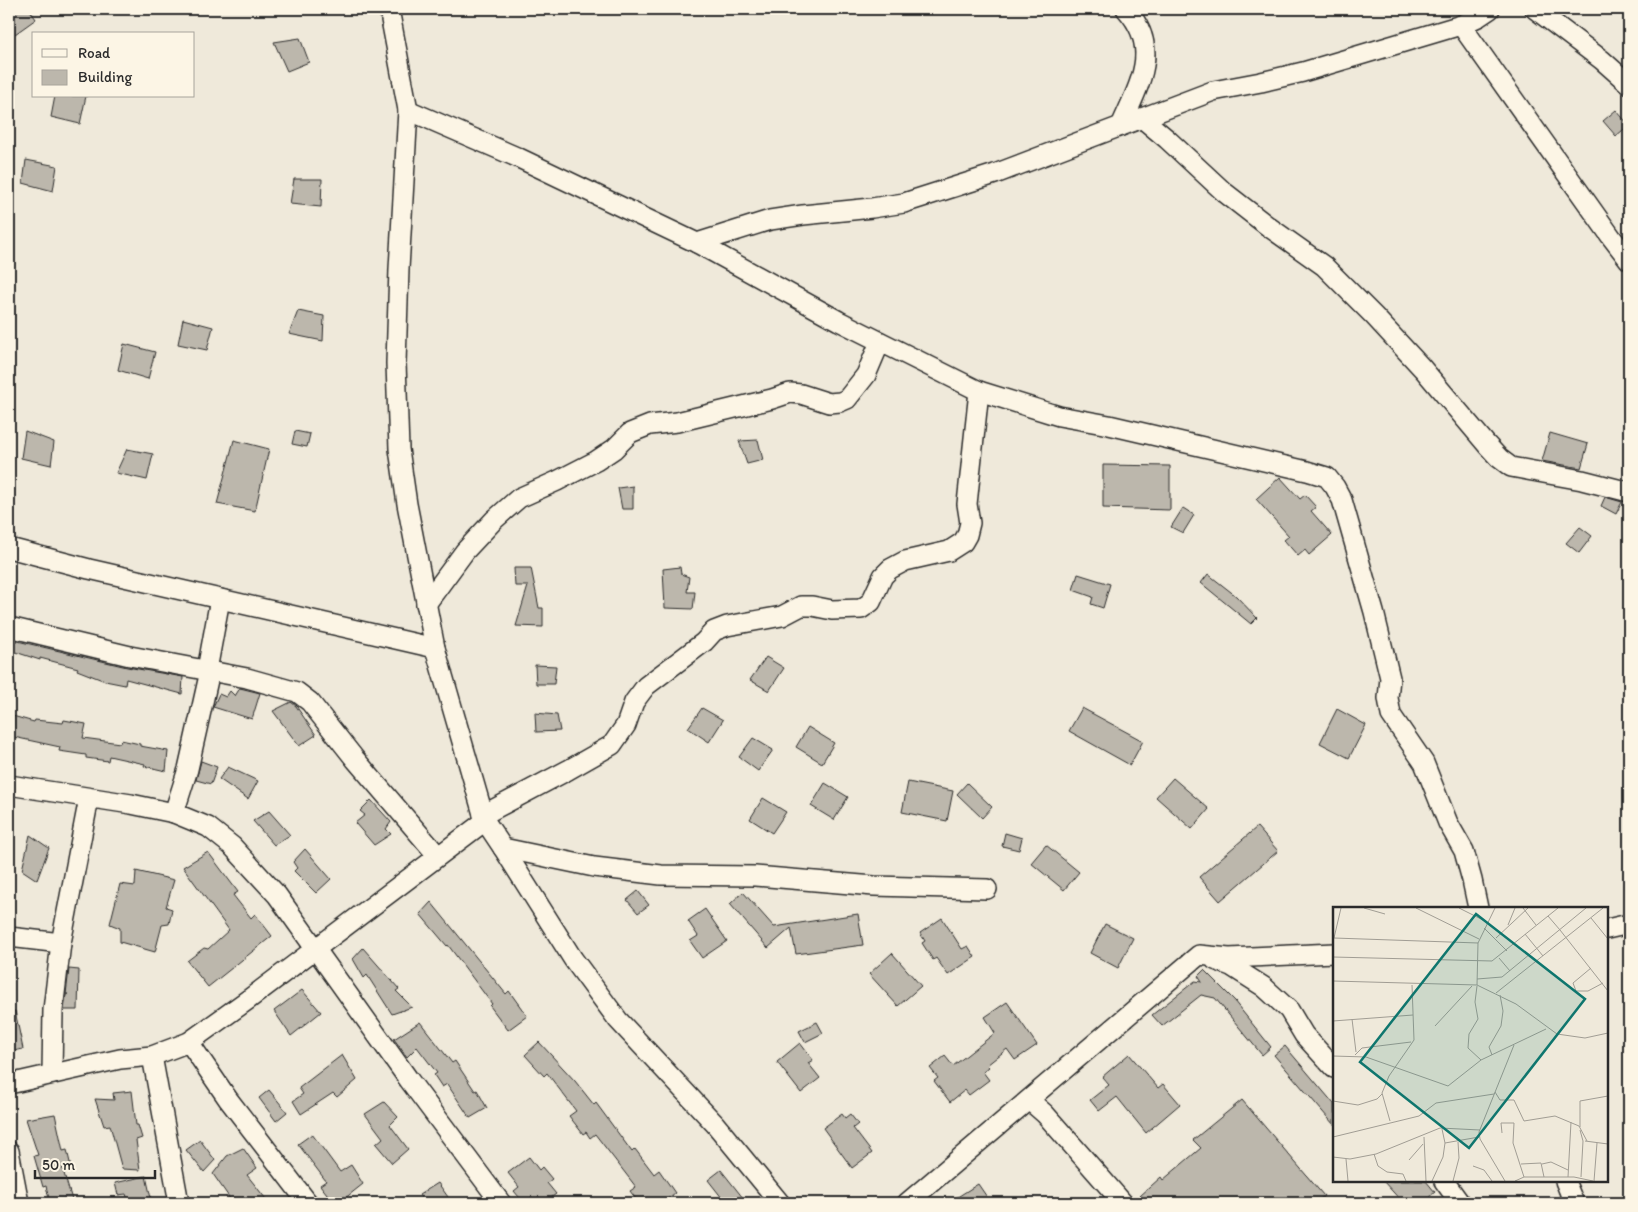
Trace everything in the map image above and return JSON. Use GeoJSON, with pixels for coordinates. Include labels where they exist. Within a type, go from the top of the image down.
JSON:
{"type":"FeatureCollection","features":[{"type":"Feature","properties":{"kind":"street"},"geometry":{"type":"LineString","coordinates":[[389,9],[408,110],[396,353],[399,449],[407,504],[435,648],[484,818],[573,959],[618,1020],[715,1124],[780,1203]]}},
{"type":"Feature","properties":{"kind":"street"},"geometry":{"type":"LineString","coordinates":[[1121,126],[1146,61],[1145,45],[1139,28],[1126,9]]}},
{"type":"Feature","properties":{"kind":"street"},"geometry":{"type":"LineString","coordinates":[[697,243],[770,220],[904,203],[995,174],[1213,91],[1303,72],[1461,25],[1490,9]]}},
{"type":"Feature","properties":{"kind":"street"},"geometry":{"type":"LineString","coordinates":[[1535,9],[1602,60],[1629,84]]}},
{"type":"Feature","properties":{"kind":"street"},"geometry":{"type":"LineString","coordinates":[[1461,25],[1629,260]]}},
{"type":"Feature","properties":{"kind":"street"},"geometry":{"type":"LineString","coordinates":[[408,110],[519,158],[697,243],[880,342],[979,391],[1059,416],[1109,425],[1307,470],[1327,477],[1342,500],[1374,612],[1390,678],[1388,698],[1391,715],[1424,763],[1448,823],[1464,851],[1478,907]]}},
{"type":"Feature","properties":{"kind":"street"},"geometry":{"type":"LineString","coordinates":[[1142,118],[1224,192],[1268,227],[1324,266],[1380,322],[1423,369],[1487,445],[1505,463],[1511,467],[1545,472],[1629,492]]}},
{"type":"Feature","properties":{"kind":"street"},"geometry":{"type":"LineString","coordinates":[[426,604],[464,551],[494,520],[519,498],[596,461],[614,449],[630,433],[650,425],[677,422],[790,393],[801,394],[830,403],[840,402],[847,399],[866,375],[880,342]]}},
{"type":"Feature","properties":{"kind":"street"},"geometry":{"type":"LineString","coordinates":[[9,1084],[120,1059],[152,1056],[189,1042],[438,856],[484,818],[612,745],[626,725],[634,702],[646,686],[704,642],[714,631],[727,626],[782,616],[801,606],[832,610],[862,609],[871,602],[883,576],[890,570],[905,561],[949,551],[963,542],[970,523],[967,504],[979,391]]}},
{"type":"Feature","properties":{"kind":"street"},"geometry":{"type":"LineString","coordinates":[[9,548],[88,569],[435,648]]}},
{"type":"Feature","properties":{"kind":"street"},"geometry":{"type":"LineString","coordinates":[[174,813],[188,769],[209,671],[220,599]]}},
{"type":"Feature","properties":{"kind":"street"},"geometry":{"type":"LineString","coordinates":[[9,627],[130,656],[247,678],[297,692],[310,702],[355,759],[438,856]]}},
{"type":"Feature","properties":{"kind":"street"},"geometry":{"type":"LineString","coordinates":[[9,785],[174,813],[208,827],[232,846],[277,895],[409,1080],[501,1203]]}},
{"type":"Feature","properties":{"kind":"street"},"geometry":{"type":"LineString","coordinates":[[52,1074],[53,1010],[61,943],[89,798]]}},
{"type":"Feature","properties":{"kind":"street"},"geometry":{"type":"LineString","coordinates":[[503,848],[594,867],[661,875],[755,876],[874,886],[987,889]]}},
{"type":"Feature","properties":{"kind":"street"},"geometry":{"type":"LineString","coordinates":[[1608,929],[1629,924]]}},
{"type":"Feature","properties":{"kind":"street"},"geometry":{"type":"LineString","coordinates":[[9,937],[61,943]]}},
{"type":"Feature","properties":{"kind":"street"},"geometry":{"type":"LineString","coordinates":[[907,1203],[1199,955],[1229,958],[1333,954]]}},
{"type":"Feature","properties":{"kind":"street"},"geometry":{"type":"LineString","coordinates":[[1199,955],[1232,966],[1264,987],[1289,1010],[1304,1035],[1333,1067]]}},
{"type":"Feature","properties":{"kind":"street"},"geometry":{"type":"LineString","coordinates":[[189,1042],[228,1099],[308,1203]]}},
{"type":"Feature","properties":{"kind":"street"},"geometry":{"type":"LineString","coordinates":[[152,1056],[179,1203]]}},
{"type":"Feature","properties":{"kind":"street"},"geometry":{"type":"LineString","coordinates":[[1029,1100],[1045,1114],[1123,1203]]}},
{"type":"Feature","properties":{"kind":"street"},"geometry":{"type":"LineString","coordinates":[[9,1151],[19,1203]]}},
{"type":"Feature","properties":{"kind":"street"},"geometry":{"type":"LineString","coordinates":[[1445,1182],[1460,1203]]}},
{"type":"Feature","properties":{"kind":"street"},"geometry":{"type":"LineString","coordinates":[[1565,1182],[1574,1203]]}},
{"type":"Feature","properties":{"kind":"building"},"geometry":{"type":"Polygon","coordinates":[[[9,9],[29,9],[36,19],[15,34],[9,25],[9,9]]]}},
{"type":"Feature","properties":{"kind":"building"},"geometry":{"type":"Polygon","coordinates":[[[300,38],[309,62],[287,71],[274,42],[300,38]]]}},
{"type":"Feature","properties":{"kind":"building"},"geometry":{"type":"Polygon","coordinates":[[[55,98],[86,98],[80,124],[51,117],[55,98]]]}},
{"type":"Feature","properties":{"kind":"building"},"geometry":{"type":"Polygon","coordinates":[[[1616,110],[1629,125],[1616,136],[1603,121],[1616,110]]]}},
{"type":"Feature","properties":{"kind":"building"},"geometry":{"type":"Polygon","coordinates":[[[26,160],[57,166],[53,191],[23,183],[26,160]]]}},
{"type":"Feature","properties":{"kind":"building"},"geometry":{"type":"Polygon","coordinates":[[[294,179],[322,179],[321,207],[290,204],[294,179]]]}},
{"type":"Feature","properties":{"kind":"building"},"geometry":{"type":"Polygon","coordinates":[[[298,311],[324,316],[323,341],[289,334],[298,311]]]}},
{"type":"Feature","properties":{"kind":"building"},"geometry":{"type":"Polygon","coordinates":[[[183,319],[213,327],[207,350],[178,344],[183,319]]]}},
{"type":"Feature","properties":{"kind":"building"},"geometry":{"type":"Polygon","coordinates":[[[124,344],[155,352],[148,379],[118,370],[124,344]]]}},
{"type":"Feature","properties":{"kind":"building"},"geometry":{"type":"Polygon","coordinates":[[[25,431],[54,442],[51,465],[21,458],[25,431]]]}},
{"type":"Feature","properties":{"kind":"building"},"geometry":{"type":"Polygon","coordinates":[[[295,431],[310,434],[307,447],[292,444],[295,431]]]}},
{"type":"Feature","properties":{"kind":"building"},"geometry":{"type":"Polygon","coordinates":[[[1550,433],[1588,444],[1581,468],[1542,461],[1550,433]]]}},
{"type":"Feature","properties":{"kind":"building"},"geometry":{"type":"Polygon","coordinates":[[[234,440],[269,449],[255,511],[217,504],[234,440]]]}},
{"type":"Feature","properties":{"kind":"building"},"geometry":{"type":"Polygon","coordinates":[[[758,440],[763,460],[747,464],[739,441],[758,440]]]}},
{"type":"Feature","properties":{"kind":"building"},"geometry":{"type":"Polygon","coordinates":[[[127,449],[153,454],[147,480],[116,473],[127,449]]]}},
{"type":"Feature","properties":{"kind":"building"},"geometry":{"type":"Polygon","coordinates":[[[1103,465],[1170,466],[1170,510],[1103,508],[1103,465]]]}},
{"type":"Feature","properties":{"kind":"building"},"geometry":{"type":"Polygon","coordinates":[[[1280,477],[1300,499],[1305,495],[1316,507],[1311,511],[1332,535],[1309,555],[1305,550],[1298,556],[1284,540],[1289,536],[1256,499],[1280,477]]]}},
{"type":"Feature","properties":{"kind":"building"},"geometry":{"type":"Polygon","coordinates":[[[633,486],[633,509],[622,509],[618,488],[633,486]]]}},
{"type":"Feature","properties":{"kind":"building"},"geometry":{"type":"Polygon","coordinates":[[[1605,497],[1622,502],[1616,514],[1601,506],[1605,497]]]}},
{"type":"Feature","properties":{"kind":"building"},"geometry":{"type":"Polygon","coordinates":[[[1183,508],[1194,515],[1183,533],[1171,527],[1183,508]]]}},
{"type":"Feature","properties":{"kind":"building"},"geometry":{"type":"Polygon","coordinates":[[[1580,527],[1592,536],[1579,553],[1566,543],[1580,527]]]}},
{"type":"Feature","properties":{"kind":"building"},"geometry":{"type":"Polygon","coordinates":[[[680,567],[681,574],[689,577],[687,592],[695,592],[693,609],[665,608],[663,569],[680,567]]]}},
{"type":"Feature","properties":{"kind":"building"},"geometry":{"type":"Polygon","coordinates":[[[514,568],[531,568],[539,608],[543,608],[543,627],[516,626],[528,586],[515,586],[514,568]]]}},
{"type":"Feature","properties":{"kind":"building"},"geometry":{"type":"Polygon","coordinates":[[[1078,574],[1110,584],[1103,608],[1091,604],[1093,597],[1073,590],[1078,574]]]}},
{"type":"Feature","properties":{"kind":"building"},"geometry":{"type":"Polygon","coordinates":[[[1208,574],[1236,596],[1257,618],[1251,624],[1201,583],[1208,574]]]}},
{"type":"Feature","properties":{"kind":"building"},"geometry":{"type":"Polygon","coordinates":[[[9,639],[127,667],[183,677],[182,694],[126,679],[125,685],[105,681],[77,670],[78,668],[40,658],[40,660],[9,650],[9,639]]]}},
{"type":"Feature","properties":{"kind":"building"},"geometry":{"type":"Polygon","coordinates":[[[766,657],[784,668],[769,691],[750,680],[766,657]]]}},
{"type":"Feature","properties":{"kind":"building"},"geometry":{"type":"Polygon","coordinates":[[[535,665],[556,666],[554,684],[536,684],[535,665]]]}},
{"type":"Feature","properties":{"kind":"building"},"geometry":{"type":"Polygon","coordinates":[[[240,688],[260,693],[252,719],[213,707],[219,694],[226,697],[230,691],[235,696],[240,688]]]}},
{"type":"Feature","properties":{"kind":"building"},"geometry":{"type":"Polygon","coordinates":[[[291,702],[296,706],[316,735],[299,746],[273,711],[291,702]]]}},
{"type":"Feature","properties":{"kind":"building"},"geometry":{"type":"Polygon","coordinates":[[[702,708],[723,720],[709,742],[688,728],[702,708]]]}},
{"type":"Feature","properties":{"kind":"building"},"geometry":{"type":"Polygon","coordinates":[[[1082,708],[1143,741],[1130,765],[1069,731],[1082,708]]]}},
{"type":"Feature","properties":{"kind":"building"},"geometry":{"type":"Polygon","coordinates":[[[1337,709],[1366,725],[1349,758],[1320,743],[1337,709]]]}},
{"type":"Feature","properties":{"kind":"building"},"geometry":{"type":"Polygon","coordinates":[[[535,713],[557,715],[560,731],[536,732],[535,713]]]}},
{"type":"Feature","properties":{"kind":"building"},"geometry":{"type":"Polygon","coordinates":[[[9,715],[34,722],[35,720],[63,723],[64,720],[86,724],[83,738],[120,743],[121,740],[140,744],[140,746],[168,751],[166,771],[109,756],[108,761],[86,758],[86,755],[59,751],[60,747],[9,736],[9,715]]]}},
{"type":"Feature","properties":{"kind":"building"},"geometry":{"type":"Polygon","coordinates":[[[808,727],[834,743],[822,763],[796,747],[808,727]]]}},
{"type":"Feature","properties":{"kind":"building"},"geometry":{"type":"Polygon","coordinates":[[[753,738],[773,750],[758,771],[739,757],[753,738]]]}},
{"type":"Feature","properties":{"kind":"building"},"geometry":{"type":"Polygon","coordinates":[[[201,761],[217,767],[211,784],[196,780],[201,761]]]}},
{"type":"Feature","properties":{"kind":"building"},"geometry":{"type":"Polygon","coordinates":[[[228,767],[258,781],[248,799],[219,779],[228,767]]]}},
{"type":"Feature","properties":{"kind":"building"},"geometry":{"type":"Polygon","coordinates":[[[1173,778],[1209,809],[1192,829],[1156,797],[1173,778]]]}},
{"type":"Feature","properties":{"kind":"building"},"geometry":{"type":"Polygon","coordinates":[[[908,782],[953,791],[947,821],[902,812],[908,782]]]}},
{"type":"Feature","properties":{"kind":"building"},"geometry":{"type":"Polygon","coordinates":[[[825,783],[848,797],[834,820],[811,806],[825,783]]]}},
{"type":"Feature","properties":{"kind":"building"},"geometry":{"type":"Polygon","coordinates":[[[967,783],[992,807],[982,818],[957,794],[967,783]]]}},
{"type":"Feature","properties":{"kind":"building"},"geometry":{"type":"Polygon","coordinates":[[[763,798],[786,812],[772,833],[750,819],[763,798]]]}},
{"type":"Feature","properties":{"kind":"building"},"geometry":{"type":"Polygon","coordinates":[[[371,800],[391,822],[386,829],[391,834],[374,845],[355,823],[365,815],[360,811],[371,800]]]}},
{"type":"Feature","properties":{"kind":"building"},"geometry":{"type":"Polygon","coordinates":[[[269,811],[290,835],[274,845],[253,821],[269,811]]]}},
{"type":"Feature","properties":{"kind":"building"},"geometry":{"type":"Polygon","coordinates":[[[1257,827],[1278,851],[1220,901],[1199,877],[1257,827]]]}},
{"type":"Feature","properties":{"kind":"building"},"geometry":{"type":"Polygon","coordinates":[[[1005,833],[1022,838],[1019,850],[1002,846],[1005,833]]]}},
{"type":"Feature","properties":{"kind":"building"},"geometry":{"type":"Polygon","coordinates":[[[30,835],[49,848],[37,880],[22,870],[30,835]]]}},
{"type":"Feature","properties":{"kind":"building"},"geometry":{"type":"Polygon","coordinates":[[[1046,845],[1079,872],[1064,890],[1031,863],[1046,845]]]}},
{"type":"Feature","properties":{"kind":"building"},"geometry":{"type":"Polygon","coordinates":[[[305,849],[331,879],[316,893],[294,871],[297,868],[293,862],[305,849]]]}},
{"type":"Feature","properties":{"kind":"building"},"geometry":{"type":"Polygon","coordinates":[[[208,852],[238,892],[233,895],[251,918],[255,914],[272,936],[208,987],[187,961],[204,948],[208,949],[229,930],[183,867],[208,852]]]}},
{"type":"Feature","properties":{"kind":"building"},"geometry":{"type":"Polygon","coordinates":[[[136,871],[174,880],[166,907],[172,909],[169,924],[162,925],[155,952],[120,942],[120,928],[110,924],[120,884],[135,886],[136,871]]]}},
{"type":"Feature","properties":{"kind":"building"},"geometry":{"type":"Polygon","coordinates":[[[638,891],[649,905],[638,913],[627,900],[638,891]]]}},
{"type":"Feature","properties":{"kind":"building"},"geometry":{"type":"Polygon","coordinates":[[[743,892],[774,927],[858,914],[863,945],[796,954],[791,928],[768,948],[730,904],[743,892]]]}},
{"type":"Feature","properties":{"kind":"building"},"geometry":{"type":"Polygon","coordinates":[[[431,902],[506,994],[509,991],[527,1016],[508,1030],[490,1006],[492,1004],[448,945],[420,914],[431,902]]]}},
{"type":"Feature","properties":{"kind":"building"},"geometry":{"type":"Polygon","coordinates":[[[705,909],[727,941],[702,958],[690,941],[698,936],[688,921],[705,909]]]}},
{"type":"Feature","properties":{"kind":"building"},"geometry":{"type":"Polygon","coordinates":[[[942,918],[962,949],[968,946],[975,957],[948,975],[936,958],[933,960],[922,943],[925,941],[920,933],[942,918]]]}},
{"type":"Feature","properties":{"kind":"building"},"geometry":{"type":"Polygon","coordinates":[[[1105,924],[1133,938],[1118,968],[1090,953],[1105,924]]]}},
{"type":"Feature","properties":{"kind":"building"},"geometry":{"type":"Polygon","coordinates":[[[363,948],[399,989],[396,991],[412,1007],[392,1014],[367,975],[364,978],[353,959],[363,948]]]}},
{"type":"Feature","properties":{"kind":"building"},"geometry":{"type":"Polygon","coordinates":[[[892,953],[921,986],[898,1006],[869,974],[892,953]]]}},
{"type":"Feature","properties":{"kind":"building"},"geometry":{"type":"Polygon","coordinates":[[[69,969],[79,970],[78,1010],[64,1010],[66,995],[68,994],[66,994],[69,969]]]}},
{"type":"Feature","properties":{"kind":"building"},"geometry":{"type":"Polygon","coordinates":[[[1204,970],[1236,1002],[1234,1001],[1271,1047],[1262,1055],[1215,998],[1201,995],[1162,1026],[1152,1015],[1195,981],[1202,982],[1198,976],[1204,970]]]}},
{"type":"Feature","properties":{"kind":"building"},"geometry":{"type":"Polygon","coordinates":[[[302,990],[321,1012],[291,1036],[274,1011],[302,990]]]}},
{"type":"Feature","properties":{"kind":"building"},"geometry":{"type":"Polygon","coordinates":[[[1007,1002],[1037,1045],[1015,1060],[1007,1049],[987,1065],[989,1067],[983,1072],[989,1080],[969,1095],[965,1090],[950,1102],[934,1081],[938,1078],[930,1068],[945,1056],[953,1066],[995,1033],[985,1017],[1007,1002]]]}},
{"type":"Feature","properties":{"kind":"building"},"geometry":{"type":"Polygon","coordinates":[[[15,1011],[23,1049],[9,1052],[9,1012],[15,1011]]]}},
{"type":"Feature","properties":{"kind":"building"},"geometry":{"type":"Polygon","coordinates":[[[420,1022],[452,1063],[455,1061],[475,1091],[477,1090],[487,1108],[470,1118],[447,1084],[442,1087],[434,1075],[437,1073],[417,1047],[407,1057],[394,1039],[420,1022]]]}},
{"type":"Feature","properties":{"kind":"building"},"geometry":{"type":"Polygon","coordinates":[[[817,1022],[823,1033],[805,1042],[799,1031],[817,1022]]]}},
{"type":"Feature","properties":{"kind":"building"},"geometry":{"type":"Polygon","coordinates":[[[539,1042],[594,1105],[596,1103],[632,1152],[635,1149],[654,1174],[659,1170],[675,1193],[662,1203],[639,1203],[630,1191],[636,1187],[595,1134],[590,1138],[586,1132],[583,1134],[569,1116],[576,1111],[547,1073],[544,1076],[525,1055],[539,1042]]]}},
{"type":"Feature","properties":{"kind":"building"},"geometry":{"type":"Polygon","coordinates":[[[800,1043],[813,1060],[808,1063],[820,1078],[801,1093],[777,1062],[800,1043]]]}},
{"type":"Feature","properties":{"kind":"building"},"geometry":{"type":"Polygon","coordinates":[[[1285,1046],[1333,1103],[1333,1124],[1274,1055],[1285,1046]]]}},
{"type":"Feature","properties":{"kind":"building"},"geometry":{"type":"Polygon","coordinates":[[[1129,1054],[1158,1088],[1163,1084],[1180,1104],[1146,1133],[1117,1097],[1099,1111],[1090,1100],[1109,1085],[1102,1077],[1129,1054]]]}},
{"type":"Feature","properties":{"kind":"building"},"geometry":{"type":"Polygon","coordinates":[[[342,1055],[357,1080],[337,1097],[333,1093],[301,1114],[293,1101],[303,1094],[299,1088],[342,1055]]]}},
{"type":"Feature","properties":{"kind":"building"},"geometry":{"type":"Polygon","coordinates":[[[269,1090],[287,1112],[276,1121],[259,1098],[269,1090]]]}},
{"type":"Feature","properties":{"kind":"building"},"geometry":{"type":"Polygon","coordinates":[[[132,1091],[136,1125],[138,1125],[142,1138],[136,1140],[140,1170],[122,1169],[110,1125],[104,1126],[95,1099],[114,1100],[113,1093],[132,1091]]]}},
{"type":"Feature","properties":{"kind":"building"},"geometry":{"type":"Polygon","coordinates":[[[1242,1100],[1324,1196],[1315,1203],[1147,1203],[1140,1196],[1161,1177],[1163,1180],[1201,1148],[1193,1140],[1242,1100]]]}},
{"type":"Feature","properties":{"kind":"building"},"geometry":{"type":"Polygon","coordinates":[[[384,1102],[398,1117],[390,1125],[408,1149],[392,1163],[376,1144],[383,1138],[365,1114],[384,1102]]]}},
{"type":"Feature","properties":{"kind":"building"},"geometry":{"type":"Polygon","coordinates":[[[55,1114],[63,1151],[67,1150],[71,1167],[62,1167],[73,1203],[50,1203],[46,1186],[43,1187],[34,1156],[38,1155],[26,1119],[55,1114]]]}},
{"type":"Feature","properties":{"kind":"building"},"geometry":{"type":"Polygon","coordinates":[[[842,1114],[845,1118],[850,1114],[858,1124],[853,1128],[872,1153],[852,1168],[823,1128],[842,1114]]]}},
{"type":"Feature","properties":{"kind":"building"},"geometry":{"type":"Polygon","coordinates":[[[312,1134],[340,1172],[351,1165],[363,1184],[339,1203],[334,1203],[320,1185],[326,1181],[298,1144],[312,1134]]]}},
{"type":"Feature","properties":{"kind":"building"},"geometry":{"type":"Polygon","coordinates":[[[200,1140],[215,1160],[204,1172],[186,1150],[200,1140]]]}},
{"type":"Feature","properties":{"kind":"building"},"geometry":{"type":"Polygon","coordinates":[[[243,1148],[257,1168],[247,1175],[269,1203],[233,1203],[213,1174],[227,1156],[243,1148]]]}},
{"type":"Feature","properties":{"kind":"building"},"geometry":{"type":"Polygon","coordinates":[[[529,1157],[539,1170],[542,1167],[552,1179],[547,1183],[556,1194],[544,1203],[524,1203],[514,1191],[519,1187],[508,1173],[529,1157]]]}},
{"type":"Feature","properties":{"kind":"building"},"geometry":{"type":"Polygon","coordinates":[[[721,1170],[747,1203],[726,1203],[708,1180],[721,1170]]]}},
{"type":"Feature","properties":{"kind":"building"},"geometry":{"type":"Polygon","coordinates":[[[146,1176],[152,1203],[129,1203],[126,1194],[118,1195],[115,1183],[146,1176]]]}},
{"type":"Feature","properties":{"kind":"building"},"geometry":{"type":"Polygon","coordinates":[[[1384,1182],[1427,1182],[1435,1192],[1422,1203],[1403,1203],[1384,1182]]]}},
{"type":"Feature","properties":{"kind":"building"},"geometry":{"type":"Polygon","coordinates":[[[438,1183],[448,1197],[440,1203],[425,1203],[419,1195],[438,1183]]]}},
{"type":"Feature","properties":{"kind":"building"},"geometry":{"type":"Polygon","coordinates":[[[978,1184],[991,1203],[948,1203],[978,1184]]]}}]}
